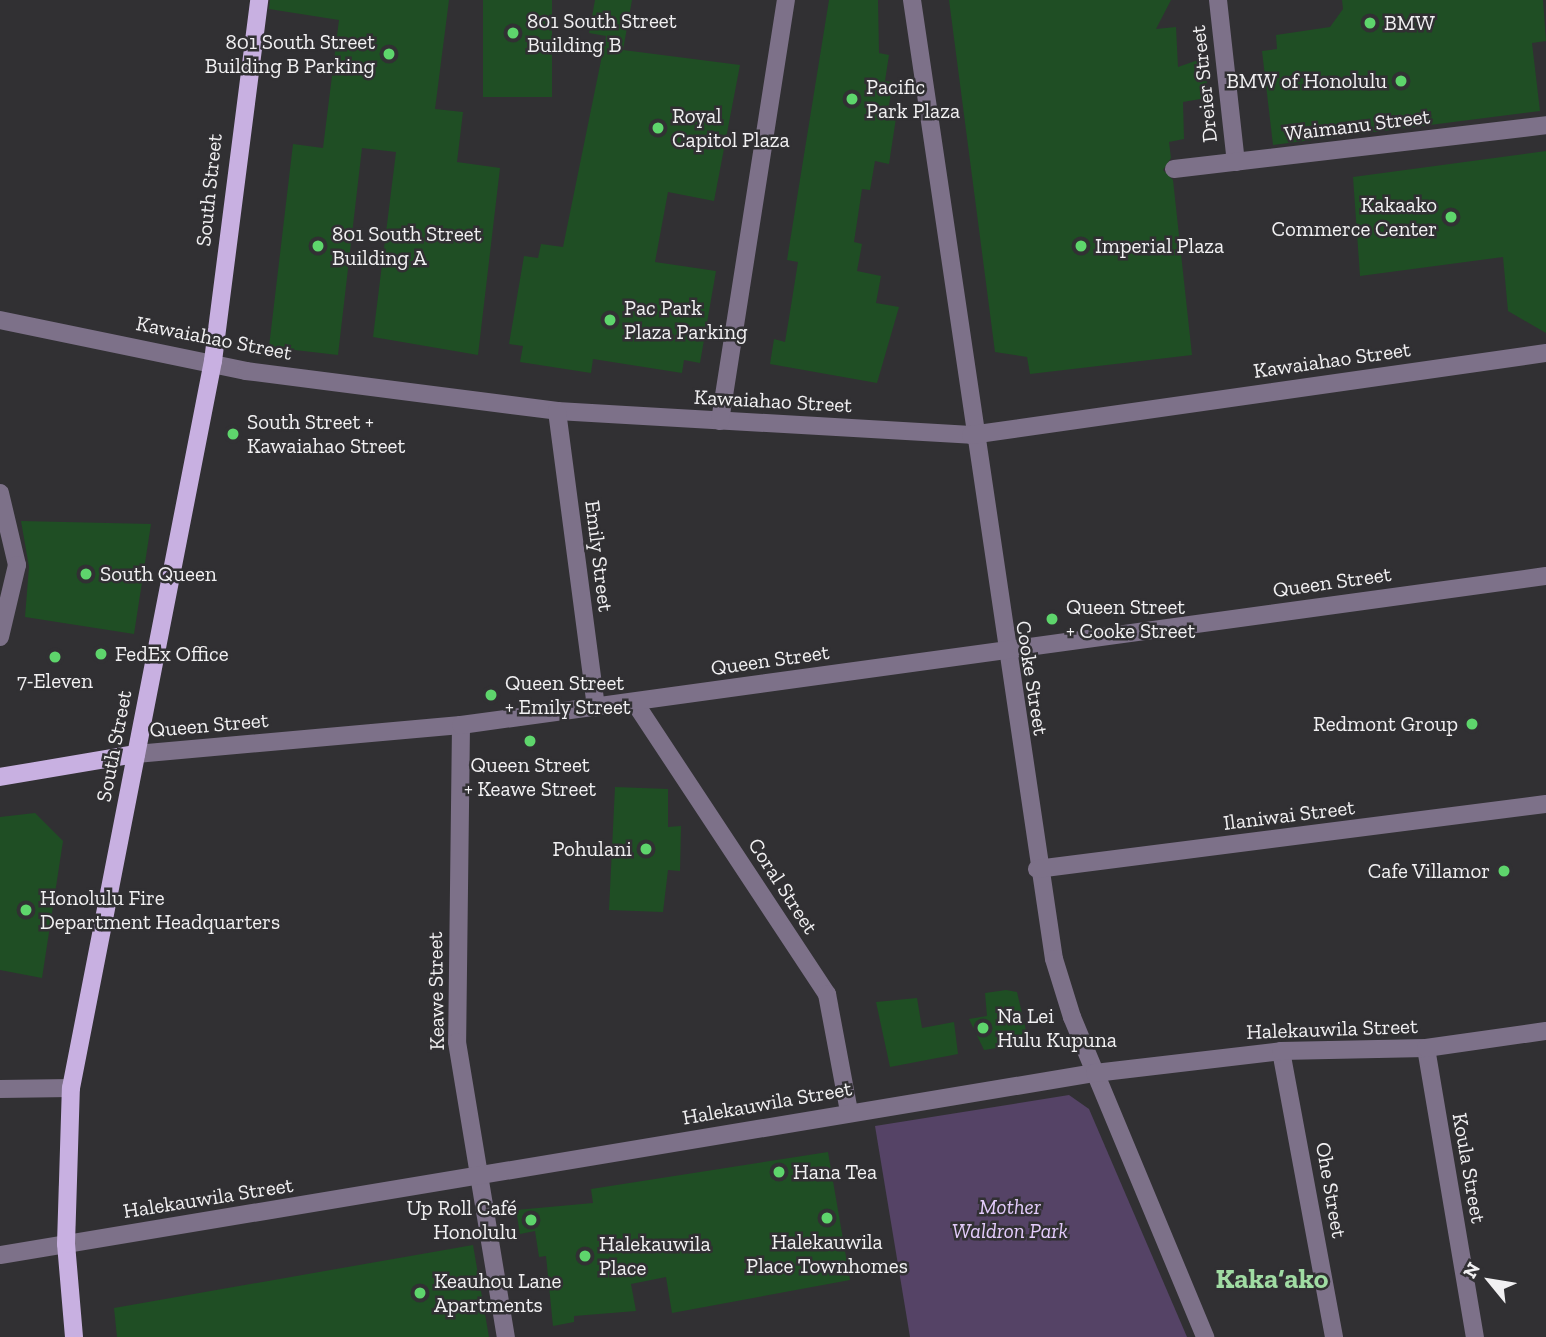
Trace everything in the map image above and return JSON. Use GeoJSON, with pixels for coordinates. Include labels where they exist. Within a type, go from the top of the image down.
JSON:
{"type":"FeatureCollection","features":[{"type":"Feature","properties":{"kind":"main road","name":"South Street"},"geometry":{"type":"LineString","coordinates":[[74,1337],[66,1244],[71,1088],[213,361],[259,0]]}},
{"type":"Feature","properties":{"kind":"main road","name":"Queen Street"},"geometry":{"type":"LineString","coordinates":[[0,777],[135,754]]}},
{"type":"Feature","properties":{"kind":"street"},"geometry":{"type":"LineString","coordinates":[[720,421],[786,0]]}},
{"type":"Feature","properties":{"kind":"street","name":"Cooke Street"},"geometry":{"type":"LineString","coordinates":[[912,0],[971,435],[1007,648],[1037,869],[1054,959],[1096,1073],[1205,1337]]}},
{"type":"Feature","properties":{"kind":"street","name":"Dreier Street"},"geometry":{"type":"LineString","coordinates":[[1218,0],[1236,162]]}},
{"type":"Feature","properties":{"kind":"street","name":"Waimanu Street"},"geometry":{"type":"LineString","coordinates":[[1174,169],[1546,125]]}},
{"type":"Feature","properties":{"kind":"street","name":"Kawaiahao Street"},"geometry":{"type":"LineString","coordinates":[[0,320],[213,361],[246,371],[557,411],[971,435],[1546,353]]}},
{"type":"Feature","properties":{"kind":"street","name":"Emily Street"},"geometry":{"type":"LineString","coordinates":[[557,411],[596,707]]}},
{"type":"Feature","properties":{"kind":"street"},"geometry":{"type":"LineString","coordinates":[[0,493],[17,565],[0,637]]}},
{"type":"Feature","properties":{"kind":"street","name":"Queen Street"},"geometry":{"type":"LineString","coordinates":[[135,754],[461,725],[1546,576]]}},
{"type":"Feature","properties":{"kind":"street","name":"Coral Street"},"geometry":{"type":"LineString","coordinates":[[635,703],[827,994],[849,1112]]}},
{"type":"Feature","properties":{"kind":"street","name":"Keawe Street"},"geometry":{"type":"LineString","coordinates":[[461,725],[457,1042],[506,1337]]}},
{"type":"Feature","properties":{"kind":"street","name":"Ilaniwai Street"},"geometry":{"type":"LineString","coordinates":[[1037,869],[1546,804]]}},
{"type":"Feature","properties":{"kind":"street","name":"Halekauwila Street"},"geometry":{"type":"LineString","coordinates":[[0,1255],[1096,1073],[1281,1051],[1426,1048],[1546,1031]]}},
{"type":"Feature","properties":{"kind":"street","name":"Koula Street"},"geometry":{"type":"LineString","coordinates":[[1426,1048],[1475,1337]]}},
{"type":"Feature","properties":{"kind":"street","name":"Ohe Street"},"geometry":{"type":"LineString","coordinates":[[1281,1051],[1334,1337]]}},
{"type":"Feature","properties":{"kind":"street"},"geometry":{"type":"LineString","coordinates":[[0,1089],[71,1088]]}},
{"type":"Feature","properties":{"kind":"green space","name":"Mother Waldron Park"},"geometry":{"type":"Polygon","coordinates":[[[1069,1095],[1089,1109],[1187,1337],[910,1337],[875,1126],[1069,1095]]]}},
{"type":"Feature","properties":{"kind":"building"},"geometry":{"type":"Polygon","coordinates":[[[270,0],[449,0],[435,109],[463,112],[457,162],[500,168],[478,355],[373,337],[396,152],[362,148],[338,355],[269,347],[293,144],[323,148],[339,20],[269,9],[270,0]]]}},
{"type":"Feature","properties":{"kind":"building","name":"801 South Street Building B"},"geometry":{"type":"Polygon","coordinates":[[[483,0],[552,0],[552,97],[483,97],[483,0]]]}},
{"type":"Feature","properties":{"kind":"building"},"geometry":{"type":"Polygon","coordinates":[[[595,0],[632,0],[623,50],[740,65],[714,201],[668,192],[655,262],[716,271],[700,363],[684,360],[682,373],[593,359],[591,373],[520,362],[523,346],[509,344],[524,256],[538,258],[541,244],[563,247],[606,36],[589,33],[595,0]]]}},
{"type":"Feature","properties":{"kind":"building"},"geometry":{"type":"Polygon","coordinates":[[[829,0],[878,0],[879,53],[889,55],[885,81],[893,82],[887,116],[896,118],[889,164],[875,161],[870,190],[862,189],[854,242],[862,244],[857,271],[881,276],[876,303],[899,307],[877,383],[770,364],[774,339],[785,342],[790,312],[798,262],[787,260],[829,0]]]}},
{"type":"Feature","properties":{"kind":"building","name":"Imperial Plaza"},"geometry":{"type":"Polygon","coordinates":[[[949,0],[1171,0],[1156,29],[1176,27],[1178,67],[1198,60],[1207,78],[1206,98],[1183,102],[1184,139],[1169,142],[1171,158],[1163,170],[1173,180],[1192,355],[1030,374],[1027,357],[995,352],[949,0]]]}},
{"type":"Feature","properties":{"kind":"building","name":"BMW of Honolulu"},"geometry":{"type":"Polygon","coordinates":[[[1342,0],[1543,0],[1546,41],[1532,43],[1540,111],[1273,145],[1262,51],[1277,49],[1276,35],[1330,27],[1343,9],[1342,0]]]}},
{"type":"Feature","properties":{"kind":"building","name":"Kakaako Commerce Center"},"geometry":{"type":"Polygon","coordinates":[[[1546,151],[1546,333],[1508,311],[1503,257],[1360,276],[1353,177],[1546,151]]]}},
{"type":"Feature","properties":{"kind":"building","name":"South Queen"},"geometry":{"type":"Polygon","coordinates":[[[21,521],[151,524],[134,634],[25,617],[29,567],[21,521]]]}},
{"type":"Feature","properties":{"kind":"building","name":"Pohulani"},"geometry":{"type":"Polygon","coordinates":[[[615,787],[668,789],[668,827],[681,826],[680,871],[668,870],[663,912],[609,910],[615,787]]]}},
{"type":"Feature","properties":{"kind":"building","name":"Honolulu Fire Department Headquarters"},"geometry":{"type":"Polygon","coordinates":[[[35,813],[63,841],[42,978],[0,970],[0,817],[35,813]]]}},
{"type":"Feature","properties":{"kind":"building"},"geometry":{"type":"Polygon","coordinates":[[[1006,990],[1017,992],[1029,1043],[984,1050],[969,1019],[987,1016],[985,993],[1006,990]]]}},
{"type":"Feature","properties":{"kind":"building"},"geometry":{"type":"Polygon","coordinates":[[[917,998],[922,1028],[954,1022],[958,1054],[890,1067],[876,1002],[917,998]]]}},
{"type":"Feature","properties":{"kind":"building"},"geometry":{"type":"Polygon","coordinates":[[[828,1152],[850,1280],[672,1313],[666,1277],[631,1284],[636,1311],[574,1316],[574,1322],[553,1326],[546,1256],[539,1257],[535,1231],[520,1234],[516,1210],[593,1203],[591,1189],[828,1152]]]}},
{"type":"Feature","properties":{"kind":"building","name":"Keauhou Lane Apartments"},"geometry":{"type":"Polygon","coordinates":[[[473,1245],[489,1337],[117,1337],[114,1308],[473,1245]]]}},
{"type":"Feature","properties":{"kind":"place","name":"BMW"},"geometry":{"type":"Point","coordinates":[1370,23]}},
{"type":"Feature","properties":{"kind":"place","name":"801 South Street Building B"},"geometry":{"type":"Point","coordinates":[513,33]}},
{"type":"Feature","properties":{"kind":"place","name":"801 South Street Building B Parking"},"geometry":{"type":"Point","coordinates":[389,54]}},
{"type":"Feature","properties":{"kind":"place","name":"BMW of Honolulu"},"geometry":{"type":"Point","coordinates":[1401,81]}},
{"type":"Feature","properties":{"kind":"place","name":"Pacific Park Plaza"},"geometry":{"type":"Point","coordinates":[852,99]}},
{"type":"Feature","properties":{"kind":"place","name":"Royal Capitol Plaza"},"geometry":{"type":"Point","coordinates":[658,128]}},
{"type":"Feature","properties":{"kind":"place","name":"Kakaako Commerce Center"},"geometry":{"type":"Point","coordinates":[1451,217]}},
{"type":"Feature","properties":{"kind":"place","name":"801 South Street Building A"},"geometry":{"type":"Point","coordinates":[318,246]}},
{"type":"Feature","properties":{"kind":"place","name":"Imperial Plaza"},"geometry":{"type":"Point","coordinates":[1081,246]}},
{"type":"Feature","properties":{"kind":"place","name":"Pac Park Plaza Parking"},"geometry":{"type":"Point","coordinates":[610,320]}},
{"type":"Feature","properties":{"kind":"place","name":"South Street + Kawaiahao Street"},"geometry":{"type":"Point","coordinates":[233,434]}},
{"type":"Feature","properties":{"kind":"place","name":"South Queen"},"geometry":{"type":"Point","coordinates":[86,574]}},
{"type":"Feature","properties":{"kind":"place","name":"Queen Street + Cooke Street"},"geometry":{"type":"Point","coordinates":[1052,619]}},
{"type":"Feature","properties":{"kind":"place","name":"FedEx Office"},"geometry":{"type":"Point","coordinates":[101,654]}},
{"type":"Feature","properties":{"kind":"place","name":"7-Eleven"},"geometry":{"type":"Point","coordinates":[55,657]}},
{"type":"Feature","properties":{"kind":"place","name":"Queen Street + Emily Street"},"geometry":{"type":"Point","coordinates":[491,695]}},
{"type":"Feature","properties":{"kind":"place","name":"Redmont Group"},"geometry":{"type":"Point","coordinates":[1472,724]}},
{"type":"Feature","properties":{"kind":"place","name":"Queen Street + Keawe Street"},"geometry":{"type":"Point","coordinates":[530,741]}},
{"type":"Feature","properties":{"kind":"place","name":"Pohulani"},"geometry":{"type":"Point","coordinates":[646,849]}},
{"type":"Feature","properties":{"kind":"place","name":"Cafe Villamor"},"geometry":{"type":"Point","coordinates":[1504,871]}},
{"type":"Feature","properties":{"kind":"place","name":"Honolulu Fire Department Headquarters"},"geometry":{"type":"Point","coordinates":[26,910]}},
{"type":"Feature","properties":{"kind":"place","name":"Na Lei Hulu Kupuna"},"geometry":{"type":"Point","coordinates":[983,1028]}},
{"type":"Feature","properties":{"kind":"place","name":"Hana Tea"},"geometry":{"type":"Point","coordinates":[779,1172]}},
{"type":"Feature","properties":{"kind":"place","name":"Halekauwila Place Townhomes"},"geometry":{"type":"Point","coordinates":[827,1218]}},
{"type":"Feature","properties":{"kind":"place","name":"Up Roll Café Honolulu"},"geometry":{"type":"Point","coordinates":[531,1220]}},
{"type":"Feature","properties":{"kind":"place","name":"Halekauwila Place"},"geometry":{"type":"Point","coordinates":[585,1256]}},
{"type":"Feature","properties":{"kind":"place","name":"Keauhou Lane Apartments"},"geometry":{"type":"Point","coordinates":[420,1293]}},
{"type":"Feature","properties":{"kind":"district","name":"Kaka‘ako"},"geometry":{"type":"Point","coordinates":[1272,1279]}}]}
